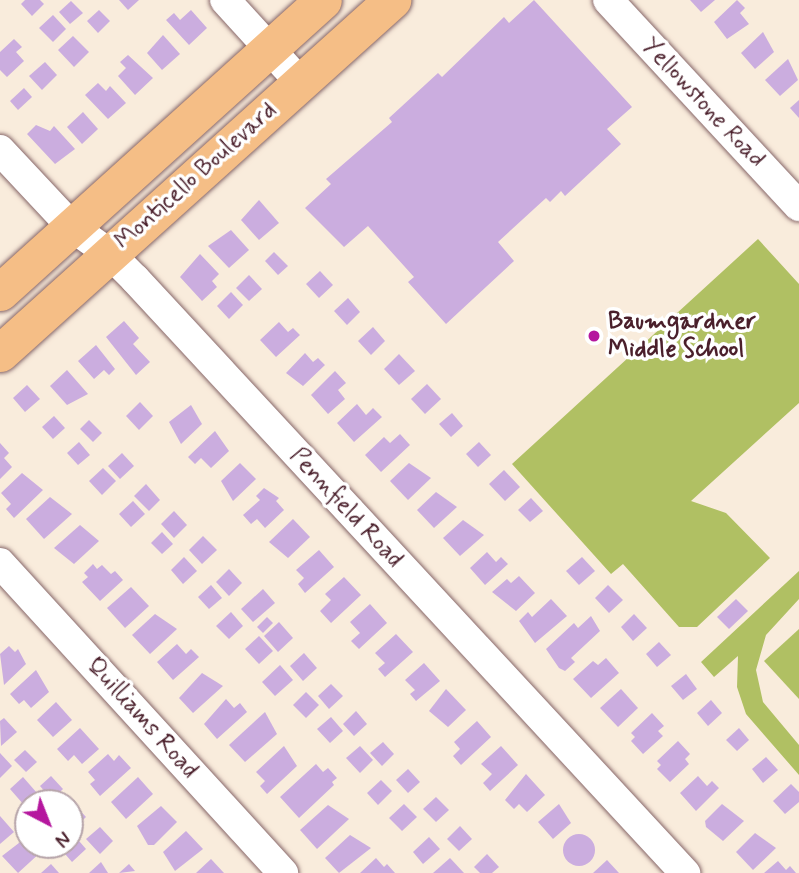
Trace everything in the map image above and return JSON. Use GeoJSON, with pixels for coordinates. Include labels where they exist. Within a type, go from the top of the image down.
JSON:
{"type":"FeatureCollection","features":[{"type":"Feature","properties":{"kind":"main road","name":"Monticello Boulevard"},"geometry":{"type":"LineString","coordinates":[[0,292],[323,0]]}},
{"type":"Feature","properties":{"kind":"main road","name":"Monticello Boulevard"},"geometry":{"type":"LineString","coordinates":[[0,353],[391,0]]}},
{"type":"Feature","properties":{"kind":"street"},"geometry":{"type":"LineString","coordinates":[[225,0],[300,82]]}},
{"type":"Feature","properties":{"kind":"street","name":"Yellowstone Road"},"geometry":{"type":"LineString","coordinates":[[608,0],[799,206]]}},
{"type":"Feature","properties":{"kind":"street","name":"Pennfield Road"},"geometry":{"type":"LineString","coordinates":[[0,150],[72,228],[110,254],[685,873]]}},
{"type":"Feature","properties":{"kind":"street","name":"Quilliams Road"},"geometry":{"type":"LineString","coordinates":[[0,563],[283,873]]}},
{"type":"Feature","properties":{"kind":"green space"},"geometry":{"type":"Polygon","coordinates":[[[758,239],[799,284],[799,403],[691,501],[726,513],[770,558],[697,627],[679,627],[623,564],[611,574],[512,464],[758,239]]]}},
{"type":"Feature","properties":{"kind":"green space"},"geometry":{"type":"Polygon","coordinates":[[[799,571],[799,599],[766,635],[756,670],[763,702],[799,745],[799,775],[746,714],[737,687],[738,656],[714,677],[701,662],[799,571]]]}},
{"type":"Feature","properties":{"kind":"green space"},"geometry":{"type":"Polygon","coordinates":[[[799,629],[799,699],[764,661],[799,629]]]}},
{"type":"Feature","properties":{"kind":"building"},"geometry":{"type":"Polygon","coordinates":[[[25,0],[40,0],[44,4],[32,16],[21,4],[25,0]]]}},
{"type":"Feature","properties":{"kind":"building"},"geometry":{"type":"Polygon","coordinates":[[[119,0],[139,0],[128,10],[119,0]]]}},
{"type":"Feature","properties":{"kind":"building"},"geometry":{"type":"Polygon","coordinates":[[[534,0],[632,107],[607,129],[621,144],[565,196],[561,191],[550,202],[546,198],[498,242],[514,261],[446,324],[408,282],[414,277],[368,226],[344,247],[305,208],[331,184],[326,179],[392,122],[389,118],[438,73],[442,77],[504,17],[509,23],[534,0]]]}},
{"type":"Feature","properties":{"kind":"building"},"geometry":{"type":"Polygon","coordinates":[[[690,0],[715,0],[701,12],[690,0]]]}},
{"type":"Feature","properties":{"kind":"building"},"geometry":{"type":"Polygon","coordinates":[[[737,0],[745,8],[740,13],[749,24],[727,39],[714,22],[737,0]]]}},
{"type":"Feature","properties":{"kind":"building"},"geometry":{"type":"Polygon","coordinates":[[[71,1],[83,13],[70,24],[59,12],[71,1]]]}},
{"type":"Feature","properties":{"kind":"building"},"geometry":{"type":"Polygon","coordinates":[[[99,10],[110,21],[98,33],[87,21],[99,10]]]}},
{"type":"Feature","properties":{"kind":"building"},"geometry":{"type":"Polygon","coordinates":[[[191,10],[207,28],[189,45],[166,20],[174,13],[180,20],[191,10]]]}},
{"type":"Feature","properties":{"kind":"building"},"geometry":{"type":"Polygon","coordinates":[[[53,15],[66,29],[53,42],[39,28],[53,15]]]}},
{"type":"Feature","properties":{"kind":"building"},"geometry":{"type":"Polygon","coordinates":[[[763,32],[774,52],[755,69],[741,53],[763,32]]]}},
{"type":"Feature","properties":{"kind":"building"},"geometry":{"type":"Polygon","coordinates":[[[163,35],[180,54],[162,70],[147,53],[163,35]]]}},
{"type":"Feature","properties":{"kind":"building"},"geometry":{"type":"Polygon","coordinates":[[[73,36],[89,52],[74,67],[58,50],[73,36]]]}},
{"type":"Feature","properties":{"kind":"building"},"geometry":{"type":"Polygon","coordinates":[[[14,39],[22,47],[16,52],[24,61],[7,77],[0,70],[0,52],[14,39]]]}},
{"type":"Feature","properties":{"kind":"building"},"geometry":{"type":"Polygon","coordinates":[[[128,55],[153,78],[135,95],[118,76],[126,68],[120,62],[128,55]]]}},
{"type":"Feature","properties":{"kind":"building"},"geometry":{"type":"Polygon","coordinates":[[[788,59],[798,80],[780,96],[765,80],[788,59]]]}},
{"type":"Feature","properties":{"kind":"building"},"geometry":{"type":"Polygon","coordinates":[[[45,62],[57,75],[42,90],[29,76],[45,62]]]}},
{"type":"Feature","properties":{"kind":"building"},"geometry":{"type":"Polygon","coordinates":[[[98,83],[106,91],[110,86],[126,103],[108,119],[85,95],[98,83]]]}},
{"type":"Feature","properties":{"kind":"building"},"geometry":{"type":"Polygon","coordinates":[[[24,88],[32,97],[18,110],[10,101],[24,88]]]}},
{"type":"Feature","properties":{"kind":"building"},"geometry":{"type":"Polygon","coordinates":[[[799,100],[799,118],[790,108],[799,100]]]}},
{"type":"Feature","properties":{"kind":"building"},"geometry":{"type":"Polygon","coordinates":[[[83,112],[98,129],[82,144],[67,127],[83,112]]]}},
{"type":"Feature","properties":{"kind":"building"},"geometry":{"type":"Polygon","coordinates":[[[36,125],[50,131],[54,126],[75,149],[55,164],[27,134],[36,125]]]}},
{"type":"Feature","properties":{"kind":"building"},"geometry":{"type":"Polygon","coordinates":[[[259,200],[279,223],[259,240],[241,220],[259,200]]]}},
{"type":"Feature","properties":{"kind":"building"},"geometry":{"type":"Polygon","coordinates":[[[231,230],[249,250],[229,268],[208,246],[231,230]]]}},
{"type":"Feature","properties":{"kind":"building"},"geometry":{"type":"Polygon","coordinates":[[[274,252],[288,266],[278,275],[265,261],[274,252]]]}},
{"type":"Feature","properties":{"kind":"building"},"geometry":{"type":"Polygon","coordinates":[[[200,254],[219,274],[212,281],[217,287],[202,301],[180,277],[200,254]]]}},
{"type":"Feature","properties":{"kind":"building"},"geometry":{"type":"Polygon","coordinates":[[[320,271],[333,285],[319,298],[306,284],[320,271]]]}},
{"type":"Feature","properties":{"kind":"building"},"geometry":{"type":"Polygon","coordinates":[[[249,275],[262,289],[249,301],[236,288],[249,275]]]}},
{"type":"Feature","properties":{"kind":"building"},"geometry":{"type":"Polygon","coordinates":[[[231,292],[243,305],[229,319],[217,306],[231,292]]]}},
{"type":"Feature","properties":{"kind":"building"},"geometry":{"type":"Polygon","coordinates":[[[348,298],[360,312],[347,325],[334,311],[348,298]]]}},
{"type":"Feature","properties":{"kind":"building"},"geometry":{"type":"Polygon","coordinates":[[[124,321],[139,338],[133,344],[150,362],[136,375],[106,337],[124,321]]]}},
{"type":"Feature","properties":{"kind":"building"},"geometry":{"type":"Polygon","coordinates":[[[279,322],[288,332],[293,328],[300,335],[276,357],[260,340],[279,322]]]}},
{"type":"Feature","properties":{"kind":"building"},"geometry":{"type":"Polygon","coordinates":[[[373,327],[385,341],[371,355],[358,341],[373,327]]]}},
{"type":"Feature","properties":{"kind":"building"},"geometry":{"type":"Polygon","coordinates":[[[96,345],[115,369],[109,375],[104,370],[94,379],[78,361],[96,345]]]}},
{"type":"Feature","properties":{"kind":"building"},"geometry":{"type":"Polygon","coordinates":[[[305,353],[313,362],[318,358],[325,365],[303,386],[286,373],[305,353]]]}},
{"type":"Feature","properties":{"kind":"building"},"geometry":{"type":"Polygon","coordinates":[[[399,354],[415,371],[399,385],[384,369],[399,354]]]}},
{"type":"Feature","properties":{"kind":"building"},"geometry":{"type":"Polygon","coordinates":[[[67,370],[88,394],[67,405],[50,386],[67,370]]]}},
{"type":"Feature","properties":{"kind":"building"},"geometry":{"type":"Polygon","coordinates":[[[335,371],[346,383],[338,390],[345,399],[328,414],[311,395],[335,371]]]}},
{"type":"Feature","properties":{"kind":"building"},"geometry":{"type":"Polygon","coordinates":[[[427,384],[441,399],[425,414],[411,399],[427,384]]]}},
{"type":"Feature","properties":{"kind":"building"},"geometry":{"type":"Polygon","coordinates":[[[27,385],[40,399],[25,412],[13,398],[27,385]]]}},
{"type":"Feature","properties":{"kind":"building"},"geometry":{"type":"Polygon","coordinates":[[[140,402],[153,416],[139,430],[126,416],[140,402]]]}},
{"type":"Feature","properties":{"kind":"building"},"geometry":{"type":"Polygon","coordinates":[[[357,404],[366,415],[373,408],[382,417],[354,442],[337,423],[357,404]]]}},
{"type":"Feature","properties":{"kind":"building"},"geometry":{"type":"Polygon","coordinates":[[[191,405],[202,424],[181,444],[169,422],[191,405]]]}},
{"type":"Feature","properties":{"kind":"building"},"geometry":{"type":"Polygon","coordinates":[[[452,413],[463,426],[451,437],[439,424],[452,413]]]}},
{"type":"Feature","properties":{"kind":"building"},"geometry":{"type":"Polygon","coordinates":[[[54,416],[65,428],[53,439],[42,427],[54,416]]]}},
{"type":"Feature","properties":{"kind":"building"},"geometry":{"type":"Polygon","coordinates":[[[89,420],[102,433],[93,442],[80,429],[89,420]]]}},
{"type":"Feature","properties":{"kind":"building"},"geometry":{"type":"Polygon","coordinates":[[[215,431],[229,451],[211,468],[201,458],[195,464],[188,457],[215,431]]]}},
{"type":"Feature","properties":{"kind":"building"},"geometry":{"type":"Polygon","coordinates":[[[400,434],[410,445],[381,472],[365,455],[384,437],[390,443],[400,434]]]}},
{"type":"Feature","properties":{"kind":"building"},"geometry":{"type":"Polygon","coordinates":[[[79,442],[90,455],[78,465],[67,453],[79,442]]]}},
{"type":"Feature","properties":{"kind":"building"},"geometry":{"type":"Polygon","coordinates":[[[479,442],[491,455],[478,467],[466,454],[479,442]]]}},
{"type":"Feature","properties":{"kind":"building"},"geometry":{"type":"Polygon","coordinates":[[[0,443],[9,453],[4,458],[12,467],[0,479],[0,443]]]}},
{"type":"Feature","properties":{"kind":"building"},"geometry":{"type":"Polygon","coordinates":[[[122,453],[134,466],[120,479],[108,466],[122,453]]]}},
{"type":"Feature","properties":{"kind":"building"},"geometry":{"type":"Polygon","coordinates":[[[240,463],[256,479],[233,501],[221,481],[240,463]]]}},
{"type":"Feature","properties":{"kind":"building"},"geometry":{"type":"Polygon","coordinates":[[[409,463],[431,478],[408,500],[390,481],[409,463]]]}},
{"type":"Feature","properties":{"kind":"building"},"geometry":{"type":"Polygon","coordinates":[[[103,468],[116,481],[102,495],[89,481],[103,468]]]}},
{"type":"Feature","properties":{"kind":"building"},"geometry":{"type":"Polygon","coordinates":[[[504,470],[520,487],[505,501],[489,484],[504,470]]]}},
{"type":"Feature","properties":{"kind":"building"},"geometry":{"type":"Polygon","coordinates":[[[22,473],[43,490],[14,518],[6,509],[11,504],[1,493],[22,473]]]}},
{"type":"Feature","properties":{"kind":"building"},"geometry":{"type":"Polygon","coordinates":[[[146,484],[160,500],[149,511],[134,496],[146,484]]]}},
{"type":"Feature","properties":{"kind":"building"},"geometry":{"type":"Polygon","coordinates":[[[264,488],[279,498],[276,501],[284,510],[265,528],[257,519],[251,524],[243,515],[260,500],[256,496],[264,488]]]}},
{"type":"Feature","properties":{"kind":"building"},"geometry":{"type":"Polygon","coordinates":[[[436,492],[457,507],[434,528],[417,510],[436,492]]]}},
{"type":"Feature","properties":{"kind":"building"},"geometry":{"type":"Polygon","coordinates":[[[50,497],[72,514],[44,539],[26,519],[50,497]]]}},
{"type":"Feature","properties":{"kind":"building"},"geometry":{"type":"Polygon","coordinates":[[[531,498],[543,511],[530,522],[518,510],[531,498]]]}},
{"type":"Feature","properties":{"kind":"building"},"geometry":{"type":"Polygon","coordinates":[[[133,501],[145,514],[131,527],[119,514],[133,501]]]}},
{"type":"Feature","properties":{"kind":"building"},"geometry":{"type":"Polygon","coordinates":[[[174,511],[187,525],[174,538],[161,524],[174,511]]]}},
{"type":"Feature","properties":{"kind":"building"},"geometry":{"type":"Polygon","coordinates":[[[293,519],[310,537],[288,558],[269,542],[293,519]]]}},
{"type":"Feature","properties":{"kind":"building"},"geometry":{"type":"Polygon","coordinates":[[[463,520],[484,535],[460,556],[443,538],[463,520]]]}},
{"type":"Feature","properties":{"kind":"building"},"geometry":{"type":"Polygon","coordinates":[[[80,525],[99,541],[74,564],[54,548],[80,525]]]}},
{"type":"Feature","properties":{"kind":"building"},"geometry":{"type":"Polygon","coordinates":[[[162,532],[173,544],[162,554],[151,543],[162,532]]]}},
{"type":"Feature","properties":{"kind":"building"},"geometry":{"type":"Polygon","coordinates":[[[203,536],[217,550],[202,564],[189,550],[203,536]]]}},
{"type":"Feature","properties":{"kind":"building"},"geometry":{"type":"Polygon","coordinates":[[[319,550],[334,567],[305,593],[298,584],[304,578],[296,570],[319,550]]]}},
{"type":"Feature","properties":{"kind":"building"},"geometry":{"type":"Polygon","coordinates":[[[487,552],[496,562],[501,557],[508,564],[485,585],[470,568],[487,552]]]}},
{"type":"Feature","properties":{"kind":"building"},"geometry":{"type":"Polygon","coordinates":[[[184,557],[197,571],[183,584],[171,570],[184,557]]]}},
{"type":"Feature","properties":{"kind":"building"},"geometry":{"type":"Polygon","coordinates":[[[582,557],[595,571],[579,585],[566,571],[582,557]]]}},
{"type":"Feature","properties":{"kind":"building"},"geometry":{"type":"Polygon","coordinates":[[[93,564],[97,569],[102,565],[111,574],[115,571],[123,580],[100,601],[82,582],[88,577],[84,573],[93,564]]]}},
{"type":"Feature","properties":{"kind":"building"},"geometry":{"type":"Polygon","coordinates":[[[229,569],[242,583],[229,596],[216,582],[229,569]]]}},
{"type":"Feature","properties":{"kind":"building"},"geometry":{"type":"Polygon","coordinates":[[[519,576],[535,593],[516,611],[492,592],[507,579],[511,583],[519,576]]]}},
{"type":"Feature","properties":{"kind":"building"},"geometry":{"type":"Polygon","coordinates":[[[344,577],[361,595],[331,623],[320,611],[331,600],[325,594],[344,577]]]}},
{"type":"Feature","properties":{"kind":"building"},"geometry":{"type":"Polygon","coordinates":[[[211,585],[222,598],[209,609],[198,597],[211,585]]]}},
{"type":"Feature","properties":{"kind":"building"},"geometry":{"type":"Polygon","coordinates":[[[608,585],[623,600],[609,613],[595,598],[608,585]]]}},
{"type":"Feature","properties":{"kind":"building"},"geometry":{"type":"Polygon","coordinates":[[[131,587],[149,606],[125,628],[107,608],[131,587]]]}},
{"type":"Feature","properties":{"kind":"building"},"geometry":{"type":"Polygon","coordinates":[[[263,589],[275,603],[253,622],[241,609],[263,589]]]}},
{"type":"Feature","properties":{"kind":"building"},"geometry":{"type":"Polygon","coordinates":[[[551,599],[567,616],[535,643],[519,621],[528,612],[532,617],[551,599]]]}},
{"type":"Feature","properties":{"kind":"building"},"geometry":{"type":"Polygon","coordinates":[[[736,599],[748,611],[729,629],[717,617],[736,599]]]}},
{"type":"Feature","properties":{"kind":"building"},"geometry":{"type":"Polygon","coordinates":[[[370,604],[387,623],[359,649],[351,641],[360,633],[350,622],[370,604]]]}},
{"type":"Feature","properties":{"kind":"building"},"geometry":{"type":"Polygon","coordinates":[[[231,612],[243,626],[229,639],[216,626],[231,612]]]}},
{"type":"Feature","properties":{"kind":"building"},"geometry":{"type":"Polygon","coordinates":[[[155,614],[177,629],[150,654],[132,635],[155,614]]]}},
{"type":"Feature","properties":{"kind":"building"},"geometry":{"type":"Polygon","coordinates":[[[634,614],[647,628],[633,641],[621,627],[634,614]]]}},
{"type":"Feature","properties":{"kind":"building"},"geometry":{"type":"Polygon","coordinates":[[[591,616],[600,631],[571,658],[575,662],[565,671],[559,668],[546,649],[574,623],[578,628],[591,616]]]}},
{"type":"Feature","properties":{"kind":"building"},"geometry":{"type":"Polygon","coordinates":[[[267,617],[273,623],[263,633],[257,627],[267,617]]]}},
{"type":"Feature","properties":{"kind":"building"},"geometry":{"type":"Polygon","coordinates":[[[279,622],[293,638],[278,652],[264,636],[279,622]]]}},
{"type":"Feature","properties":{"kind":"building"},"geometry":{"type":"Polygon","coordinates":[[[396,634],[413,652],[385,677],[378,669],[385,663],[375,653],[396,634]]]}},
{"type":"Feature","properties":{"kind":"building"},"geometry":{"type":"Polygon","coordinates":[[[259,636],[273,651],[259,664],[245,649],[259,636]]]}},
{"type":"Feature","properties":{"kind":"building"},"geometry":{"type":"Polygon","coordinates":[[[659,642],[671,655],[657,667],[646,654],[659,642]]]}},
{"type":"Feature","properties":{"kind":"building"},"geometry":{"type":"Polygon","coordinates":[[[177,644],[186,654],[191,649],[199,657],[173,680],[157,662],[177,644]]]}},
{"type":"Feature","properties":{"kind":"building"},"geometry":{"type":"Polygon","coordinates":[[[9,646],[15,652],[18,649],[26,664],[4,685],[0,654],[9,646]]]}},
{"type":"Feature","properties":{"kind":"building"},"geometry":{"type":"Polygon","coordinates":[[[304,653],[317,668],[303,681],[290,666],[304,653]]]}},
{"type":"Feature","properties":{"kind":"building"},"geometry":{"type":"Polygon","coordinates":[[[606,658],[619,673],[591,698],[573,679],[593,661],[598,665],[606,658]]]}},
{"type":"Feature","properties":{"kind":"building"},"geometry":{"type":"Polygon","coordinates":[[[424,663],[440,681],[416,701],[410,694],[415,690],[405,680],[424,663]]]}},
{"type":"Feature","properties":{"kind":"building"},"geometry":{"type":"Polygon","coordinates":[[[280,665],[293,680],[275,696],[262,682],[280,665]]]}},
{"type":"Feature","properties":{"kind":"building"},"geometry":{"type":"Polygon","coordinates":[[[36,670],[49,692],[31,708],[24,700],[19,704],[10,694],[36,670]]]}},
{"type":"Feature","properties":{"kind":"building"},"geometry":{"type":"Polygon","coordinates":[[[202,673],[223,686],[193,713],[179,698],[202,673]]]}},
{"type":"Feature","properties":{"kind":"building"},"geometry":{"type":"Polygon","coordinates":[[[686,674],[697,689],[683,700],[671,686],[686,674]]]}},
{"type":"Feature","properties":{"kind":"building"},"geometry":{"type":"Polygon","coordinates":[[[331,684],[343,696],[329,709],[318,696],[331,684]]]}},
{"type":"Feature","properties":{"kind":"building"},"geometry":{"type":"Polygon","coordinates":[[[446,689],[466,710],[448,727],[429,711],[446,689]]]}},
{"type":"Feature","properties":{"kind":"building"},"geometry":{"type":"Polygon","coordinates":[[[621,689],[638,708],[618,727],[600,708],[621,689]]]}},
{"type":"Feature","properties":{"kind":"building"},"geometry":{"type":"Polygon","coordinates":[[[306,692],[319,705],[306,718],[293,705],[306,692]]]}},
{"type":"Feature","properties":{"kind":"building"},"geometry":{"type":"Polygon","coordinates":[[[226,699],[234,708],[240,703],[247,712],[217,739],[204,724],[226,699]]]}},
{"type":"Feature","properties":{"kind":"building"},"geometry":{"type":"Polygon","coordinates":[[[711,700],[722,713],[708,726],[697,713],[711,700]]]}},
{"type":"Feature","properties":{"kind":"building"},"geometry":{"type":"Polygon","coordinates":[[[56,702],[72,720],[53,737],[37,720],[56,702]]]}},
{"type":"Feature","properties":{"kind":"building"},"geometry":{"type":"Polygon","coordinates":[[[356,711],[367,724],[354,736],[343,724],[356,711]]]}},
{"type":"Feature","properties":{"kind":"building"},"geometry":{"type":"Polygon","coordinates":[[[265,712],[277,734],[245,762],[229,745],[265,712]]]}},
{"type":"Feature","properties":{"kind":"building"},"geometry":{"type":"Polygon","coordinates":[[[652,713],[664,726],[658,731],[663,736],[643,754],[631,741],[635,737],[631,733],[652,713]]]}},
{"type":"Feature","properties":{"kind":"building"},"geometry":{"type":"Polygon","coordinates":[[[331,717],[343,731],[330,743],[317,729],[331,717]]]}},
{"type":"Feature","properties":{"kind":"building"},"geometry":{"type":"Polygon","coordinates":[[[4,718],[17,732],[1,746],[0,721],[4,718]]]}},
{"type":"Feature","properties":{"kind":"building"},"geometry":{"type":"Polygon","coordinates":[[[477,721],[491,737],[461,765],[453,756],[460,749],[454,742],[477,721]]]}},
{"type":"Feature","properties":{"kind":"building"},"geometry":{"type":"Polygon","coordinates":[[[80,728],[99,749],[82,764],[74,755],[68,761],[57,749],[80,728]]]}},
{"type":"Feature","properties":{"kind":"building"},"geometry":{"type":"Polygon","coordinates":[[[739,728],[749,740],[737,751],[726,740],[739,728]]]}},
{"type":"Feature","properties":{"kind":"building"},"geometry":{"type":"Polygon","coordinates":[[[678,741],[690,754],[685,759],[689,764],[670,782],[657,769],[661,765],[657,761],[678,741]]]}},
{"type":"Feature","properties":{"kind":"building"},"geometry":{"type":"Polygon","coordinates":[[[383,742],[394,754],[382,766],[370,753],[383,742]]]}},
{"type":"Feature","properties":{"kind":"building"},"geometry":{"type":"Polygon","coordinates":[[[284,746],[297,766],[267,794],[260,786],[265,781],[256,772],[284,746]]]}},
{"type":"Feature","properties":{"kind":"building"},"geometry":{"type":"Polygon","coordinates":[[[360,746],[373,760],[360,773],[346,758],[360,746]]]}},
{"type":"Feature","properties":{"kind":"building"},"geometry":{"type":"Polygon","coordinates":[[[501,746],[518,765],[490,791],[483,783],[492,774],[481,764],[501,746]]]}},
{"type":"Feature","properties":{"kind":"building"},"geometry":{"type":"Polygon","coordinates":[[[25,750],[37,762],[26,772],[14,760],[25,750]]]}},
{"type":"Feature","properties":{"kind":"building"},"geometry":{"type":"Polygon","coordinates":[[[0,753],[12,766],[0,778],[0,753]]]}},
{"type":"Feature","properties":{"kind":"building"},"geometry":{"type":"Polygon","coordinates":[[[108,754],[114,761],[119,755],[131,768],[100,796],[90,784],[95,780],[88,772],[108,754]]]}},
{"type":"Feature","properties":{"kind":"building"},"geometry":{"type":"Polygon","coordinates":[[[766,757],[778,770],[763,783],[752,769],[766,757]]]}},
{"type":"Feature","properties":{"kind":"building"},"geometry":{"type":"Polygon","coordinates":[[[316,764],[323,772],[328,768],[337,778],[332,782],[334,785],[299,818],[280,797],[316,764]]]}},
{"type":"Feature","properties":{"kind":"building"},"geometry":{"type":"Polygon","coordinates":[[[408,769],[420,782],[408,793],[396,780],[408,769]]]}},
{"type":"Feature","properties":{"kind":"building"},"geometry":{"type":"Polygon","coordinates":[[[526,774],[545,795],[527,812],[519,804],[514,809],[505,800],[526,774]]]}},
{"type":"Feature","properties":{"kind":"building"},"geometry":{"type":"Polygon","coordinates":[[[51,776],[63,789],[43,789],[40,786],[51,776]]]}},
{"type":"Feature","properties":{"kind":"building"},"geometry":{"type":"Polygon","coordinates":[[[698,776],[707,786],[712,781],[719,788],[696,811],[680,793],[698,776]]]}},
{"type":"Feature","properties":{"kind":"building"},"geometry":{"type":"Polygon","coordinates":[[[23,777],[34,789],[14,789],[14,794],[10,789],[23,777]]]}},
{"type":"Feature","properties":{"kind":"building"},"geometry":{"type":"Polygon","coordinates":[[[138,777],[153,794],[126,819],[111,802],[138,777]]]}},
{"type":"Feature","properties":{"kind":"building"},"geometry":{"type":"Polygon","coordinates":[[[381,780],[392,791],[378,805],[367,793],[381,780]]]}},
{"type":"Feature","properties":{"kind":"building"},"geometry":{"type":"Polygon","coordinates":[[[791,784],[799,792],[799,802],[785,814],[773,801],[791,784]]]}},
{"type":"Feature","properties":{"kind":"building"},"geometry":{"type":"Polygon","coordinates":[[[436,797],[449,810],[436,822],[423,809],[436,797]]]}},
{"type":"Feature","properties":{"kind":"building"},"geometry":{"type":"Polygon","coordinates":[[[404,804],[417,817],[402,831],[389,818],[404,804]]]}},
{"type":"Feature","properties":{"kind":"building"},"geometry":{"type":"Polygon","coordinates":[[[559,804],[571,823],[553,839],[538,822],[559,804]]]}},
{"type":"Feature","properties":{"kind":"building"},"geometry":{"type":"Polygon","coordinates":[[[722,804],[744,821],[723,841],[706,827],[705,821],[722,804]]]}},
{"type":"Feature","properties":{"kind":"building"},"geometry":{"type":"Polygon","coordinates":[[[328,805],[349,819],[317,849],[300,830],[328,805]]]}},
{"type":"Feature","properties":{"kind":"building"},"geometry":{"type":"Polygon","coordinates":[[[161,806],[177,822],[154,845],[148,845],[137,826],[161,806]]]}},
{"type":"Feature","properties":{"kind":"building"},"geometry":{"type":"Polygon","coordinates":[[[0,816],[14,832],[0,844],[0,816]]]}},
{"type":"Feature","properties":{"kind":"building"},"geometry":{"type":"Polygon","coordinates":[[[460,826],[472,839],[459,851],[447,839],[460,826]]]}},
{"type":"Feature","properties":{"kind":"building"},"geometry":{"type":"Polygon","coordinates":[[[100,827],[113,841],[100,854],[86,839],[100,827]]]}},
{"type":"Feature","properties":{"kind":"building"},"geometry":{"type":"Polygon","coordinates":[[[186,831],[203,849],[175,871],[163,852],[186,831]]]}},
{"type":"Feature","properties":{"kind":"building"},"geometry":{"type":"Polygon","coordinates":[[[755,833],[776,848],[753,870],[736,852],[755,833]]]}},
{"type":"Feature","properties":{"kind":"building"},"geometry":{"type":"Polygon","coordinates":[[[579,834],[590,839],[595,850],[590,861],[579,866],[568,861],[563,850],[568,839],[579,834]]]}},
{"type":"Feature","properties":{"kind":"building"},"geometry":{"type":"Polygon","coordinates":[[[350,835],[371,848],[339,873],[325,858],[350,835]]]}},
{"type":"Feature","properties":{"kind":"building"},"geometry":{"type":"Polygon","coordinates":[[[429,837],[440,849],[423,864],[413,852],[429,837]]]}},
{"type":"Feature","properties":{"kind":"building"},"geometry":{"type":"Polygon","coordinates":[[[14,847],[14,859],[33,859],[18,873],[2,856],[14,847]]]}},
{"type":"Feature","properties":{"kind":"building"},"geometry":{"type":"Polygon","coordinates":[[[487,854],[499,867],[492,873],[480,873],[474,867],[487,854]]]}},
{"type":"Feature","properties":{"kind":"building"},"geometry":{"type":"Polygon","coordinates":[[[376,858],[384,867],[387,864],[395,873],[360,873],[376,858]]]}},
{"type":"Feature","properties":{"kind":"building"},"geometry":{"type":"Polygon","coordinates":[[[450,858],[464,873],[433,873],[450,858]]]}},
{"type":"Feature","properties":{"kind":"building"},"geometry":{"type":"Polygon","coordinates":[[[211,859],[224,873],[196,873],[211,859]]]}},
{"type":"Feature","properties":{"kind":"building"},"geometry":{"type":"Polygon","coordinates":[[[607,860],[619,873],[593,873],[607,860]]]}},
{"type":"Feature","properties":{"kind":"building"},"geometry":{"type":"Polygon","coordinates":[[[778,861],[786,870],[790,866],[796,873],[764,873],[778,861]]]}},
{"type":"Feature","properties":{"kind":"building"},"geometry":{"type":"Polygon","coordinates":[[[101,862],[108,873],[89,873],[101,862]]]}},
{"type":"Feature","properties":{"kind":"building"},"geometry":{"type":"Polygon","coordinates":[[[51,864],[59,873],[41,873],[51,864]]]}},
{"type":"Feature","properties":{"kind":"building"},"geometry":{"type":"Polygon","coordinates":[[[129,864],[135,871],[119,873],[129,864]]]}},
{"type":"Feature","properties":{"kind":"place","name":"Baumgardner Middle School"},"geometry":{"type":"Point","coordinates":[594,336]}}]}
